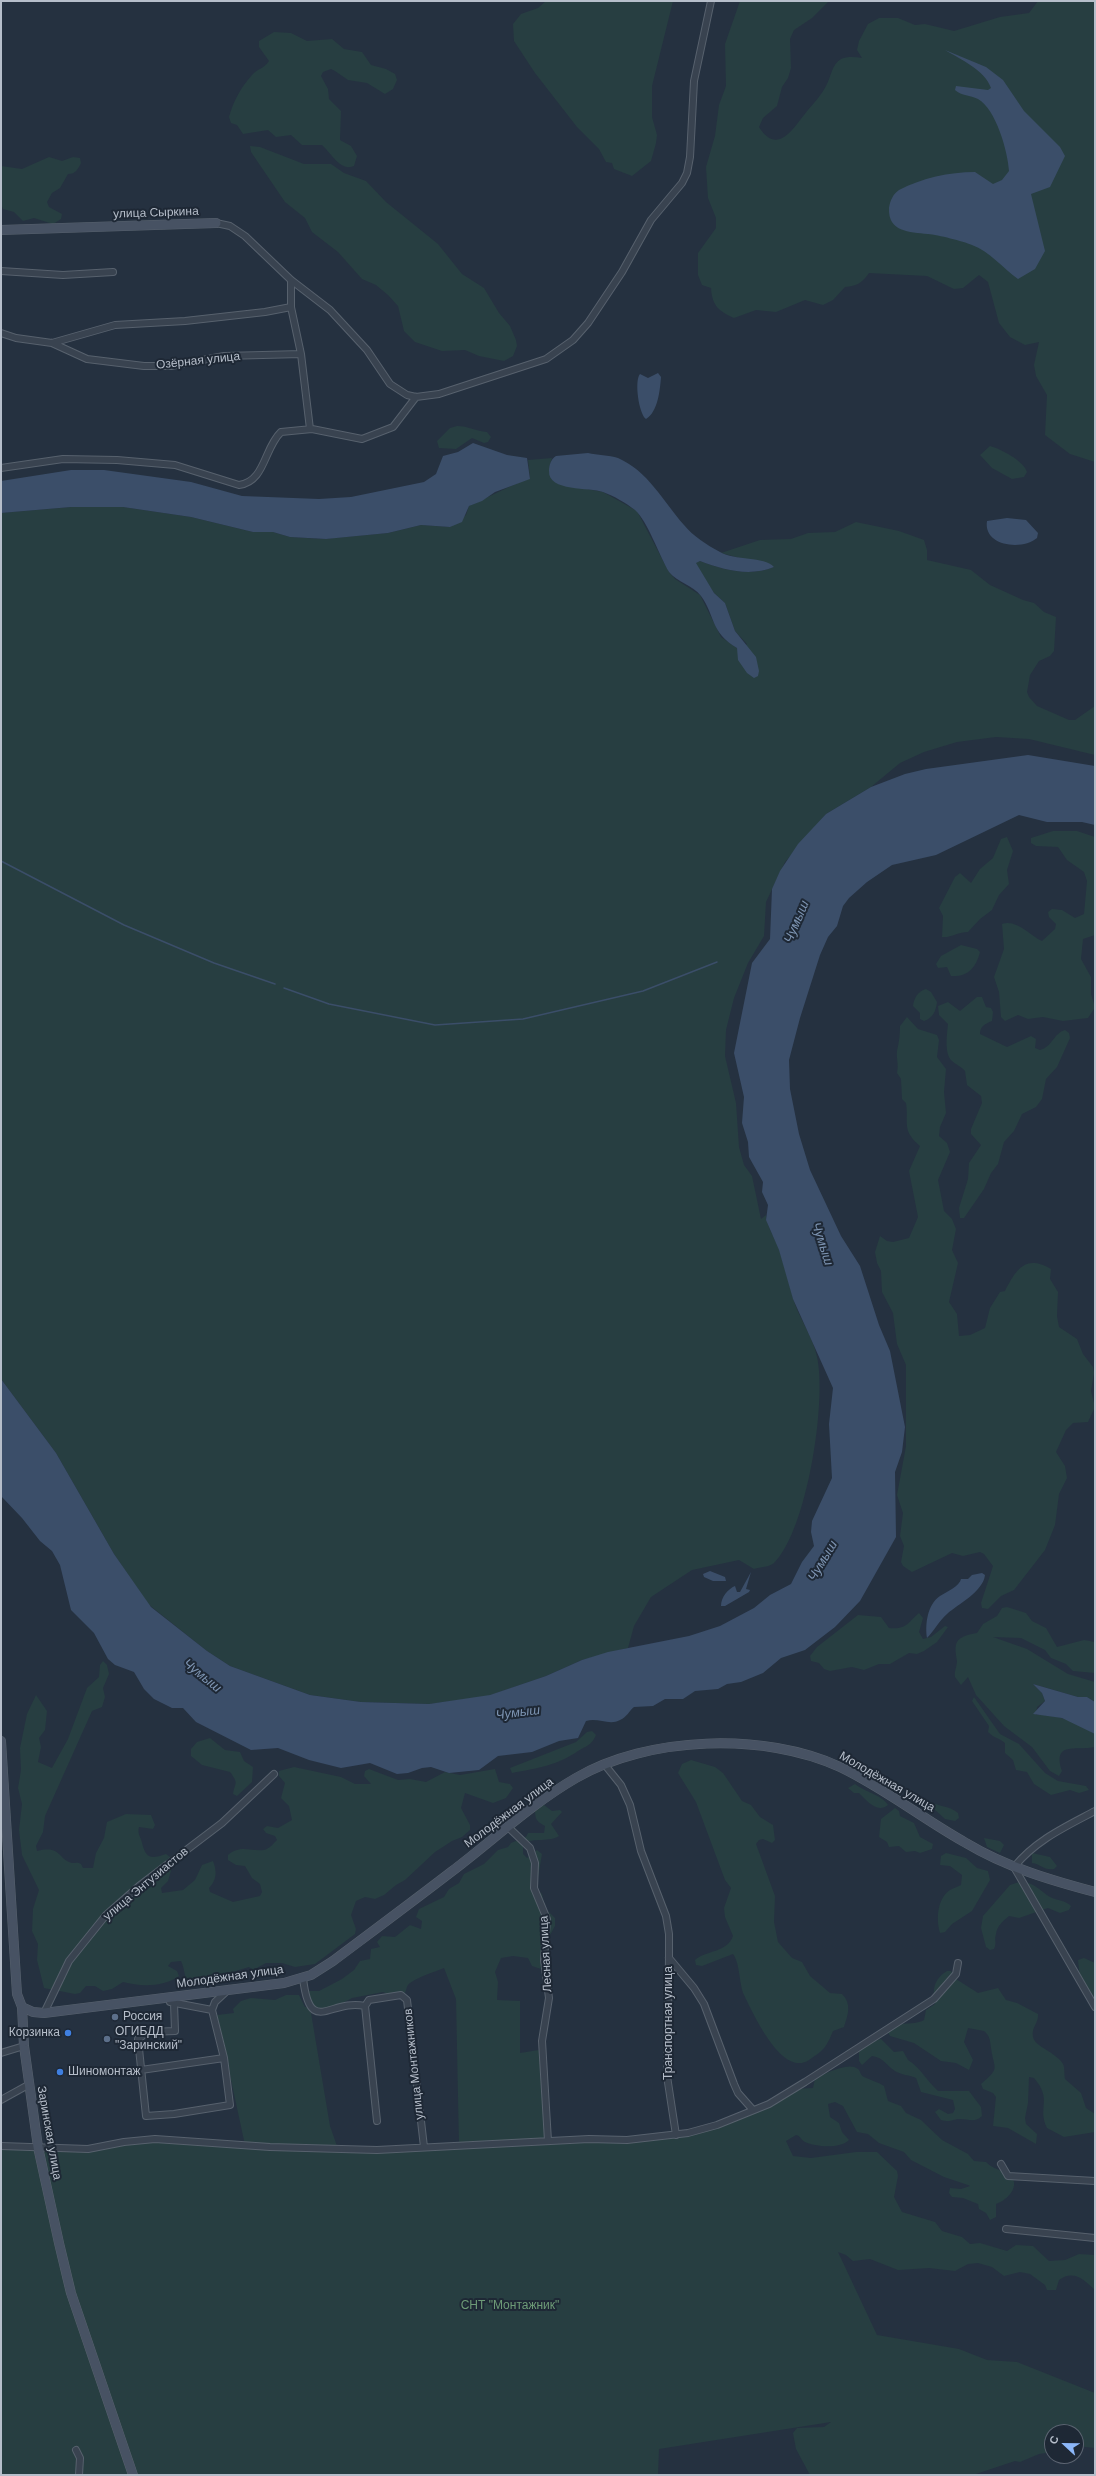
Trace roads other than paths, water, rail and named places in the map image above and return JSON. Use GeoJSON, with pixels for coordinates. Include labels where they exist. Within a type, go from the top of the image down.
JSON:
{"type":"FeatureCollection","features":[{"type":"Feature","properties":{"kind":"street"},"geometry":{"type":"LineString","coordinates":[[1,468],[63,459],[117,460],[175,465],[239,486],[248,484],[257,476],[273,440],[281,432],[310,429],[331,432],[348,438],[362,439],[387,430],[397,423],[416,397],[439,394],[526,367],[546,359],[573,340],[588,322],[622,272],[651,220],[682,183],[687,173],[690,158],[694,81],[711,1]]}},
{"type":"Feature","properties":{"kind":"street","name":"улица Сыркина"},"geometry":{"type":"LineString","coordinates":[[1,230],[216,223],[230,226],[245,236],[291,280],[330,310],[367,350],[390,384],[407,395],[416,397]]}},
{"type":"Feature","properties":{"kind":"street"},"geometry":{"type":"LineString","coordinates":[[1,272],[62,275],[113,272]]}},
{"type":"Feature","properties":{"kind":"street"},"geometry":{"type":"LineString","coordinates":[[291,280],[291,307],[301,354],[310,429]]}},
{"type":"Feature","properties":{"kind":"street","name":"Озёрная улица"},"geometry":{"type":"LineString","coordinates":[[52,343],[115,325],[185,321],[265,312],[291,307]]}},
{"type":"Feature","properties":{"kind":"street","name":"Озёрная улица"},"geometry":{"type":"LineString","coordinates":[[1,333],[16,338],[52,343],[87,358],[144,366],[172,366],[224,356],[301,354]]}},
{"type":"Feature","properties":{"kind":"street","name":"Заринская улица"},"geometry":{"type":"LineString","coordinates":[[1,1741],[2,1783],[17,1994],[22,2007],[28,2085],[38,2147],[71,2293],[133,2475]]}},
{"type":"Feature","properties":{"kind":"street","name":"Молодёжная улица"},"geometry":{"type":"LineString","coordinates":[[22,2007],[33,2012],[44,2013],[159,1999],[284,1982],[303,1978],[333,1961],[508,1827],[575,1778],[605,1765],[650,1752],[719,1744],[764,1746],[811,1755],[849,1772],[966,1843],[1014,1867],[1095,1892]]}},
{"type":"Feature","properties":{"kind":"street","name":"Транспортная улица"},"geometry":{"type":"LineString","coordinates":[[605,1765],[621,1785],[630,1805],[641,1851],[666,1916],[669,1934],[667,2076],[676,2135]]}},
{"type":"Feature","properties":{"kind":"street","name":"улица Энтузиастов"},"geometry":{"type":"LineString","coordinates":[[44,2013],[58,1988],[69,1961],[106,1915],[139,1886],[222,1823],[274,1774]]}},
{"type":"Feature","properties":{"kind":"street"},"geometry":{"type":"LineString","coordinates":[[1095,1811],[1044,1838],[1025,1854],[1014,1867],[1095,2007]]}},
{"type":"Feature","properties":{"kind":"street","name":"Лесная улица"},"geometry":{"type":"LineString","coordinates":[[508,1827],[530,1848],[535,1863],[534,1888],[547,1919],[544,1960],[549,1998],[542,2041],[548,2141]]}},
{"type":"Feature","properties":{"kind":"street","name":"Транспортная улица"},"geometry":{"type":"LineString","coordinates":[[669,1958],[694,1988],[704,2004],[734,2084],[753,2110]]}},
{"type":"Feature","properties":{"kind":"street"},"geometry":{"type":"LineString","coordinates":[[1,2146],[88,2149],[124,2142],[155,2139],[319,2149],[377,2150],[548,2141],[627,2140],[676,2135],[717,2124],[769,2104],[934,1999],[956,1974],[958,1963]]}},
{"type":"Feature","properties":{"kind":"street"},"geometry":{"type":"LineString","coordinates":[[303,1978],[306,1998],[310,2007],[316,2011],[333,2010],[354,2004],[365,2006],[377,2121]]}},
{"type":"Feature","properties":{"kind":"street"},"geometry":{"type":"LineString","coordinates":[[174,2003],[175,2031],[148,2032],[138,2039],[146,2116],[174,2114],[230,2105],[224,2058],[212,2010],[215,2002],[228,1989]]}},
{"type":"Feature","properties":{"kind":"street","name":"улица Монтажников"},"geometry":{"type":"LineString","coordinates":[[365,2006],[369,2000],[383,1996],[400,1995],[407,2000],[424,2147]]}},
{"type":"Feature","properties":{"kind":"street"},"geometry":{"type":"LineString","coordinates":[[159,1999],[212,2010]]}},
{"type":"Feature","properties":{"kind":"street"},"geometry":{"type":"LineString","coordinates":[[1,2053],[24,2046]]}},
{"type":"Feature","properties":{"kind":"street"},"geometry":{"type":"LineString","coordinates":[[141,2070],[224,2058]]}},
{"type":"Feature","properties":{"kind":"street"},"geometry":{"type":"LineString","coordinates":[[1,2100],[28,2085]]}},
{"type":"Feature","properties":{"kind":"street"},"geometry":{"type":"LineString","coordinates":[[1000,2164],[1008,2176],[1095,2181]]}},
{"type":"Feature","properties":{"kind":"street"},"geometry":{"type":"LineString","coordinates":[[1006,2229],[1095,2238]]}},
{"type":"Feature","properties":{"kind":"street"},"geometry":{"type":"LineString","coordinates":[[76,2450],[80,2458],[79,2475]]}},
{"type":"Feature","properties":{"kind":"water"},"geometry":{"type":"Polygon","coordinates":[[[945,50],[986,67],[1003,80],[1024,111],[1060,147],[1065,156],[1050,187],[1031,194],[1045,251],[1035,269],[1018,279],[990,255],[968,243],[950,238],[901,229],[892,222],[890,216],[889,205],[895,194],[899,190],[917,182],[955,173],[975,172],[993,184],[1002,180],[1009,171],[1000,132],[990,112],[978,99],[955,90],[956,86],[988,90],[991,88],[988,82],[978,70],[945,50]]]}},
{"type":"Feature","properties":{"kind":"water"},"geometry":{"type":"Polygon","coordinates":[[[658,373],[661,377],[658,400],[650,416],[646,419],[643,416],[639,404],[637,390],[638,378],[640,374],[648,378],[658,373]]]}},
{"type":"Feature","properties":{"kind":"water"},"geometry":{"type":"Polygon","coordinates":[[[473,443],[507,455],[527,458],[530,479],[495,492],[482,501],[469,506],[462,522],[450,527],[421,525],[388,533],[326,539],[290,537],[273,532],[253,532],[191,517],[123,507],[71,507],[1,513],[1,481],[71,470],[104,470],[191,482],[242,496],[319,499],[351,497],[424,482],[436,474],[443,456],[458,452],[473,443]]]}},
{"type":"Feature","properties":{"kind":"water"},"geometry":{"type":"Polygon","coordinates":[[[588,453],[611,456],[629,464],[647,479],[688,529],[696,537],[710,546],[726,555],[763,561],[774,567],[756,572],[746,572],[718,567],[700,561],[696,563],[714,593],[725,603],[735,631],[756,657],[759,671],[758,676],[754,678],[747,673],[738,660],[737,648],[722,636],[714,624],[706,604],[698,592],[677,579],[669,572],[649,530],[640,515],[635,510],[620,500],[603,492],[562,486],[550,478],[550,464],[556,456],[588,453]]]}},
{"type":"Feature","properties":{"kind":"water"},"geometry":{"type":"Polygon","coordinates":[[[1007,518],[1026,520],[1038,533],[1037,538],[1030,542],[1014,545],[997,541],[991,536],[987,529],[987,521],[1007,518]]]}},
{"type":"Feature","properties":{"kind":"water","name":"Чумыш"},"geometry":{"type":"Polygon","coordinates":[[[1028,755],[1095,766],[1095,825],[1082,822],[1047,822],[1019,815],[936,855],[892,865],[867,882],[849,898],[843,906],[837,926],[828,937],[820,955],[800,1018],[789,1060],[790,1089],[799,1134],[810,1170],[841,1236],[860,1266],[879,1325],[890,1351],[905,1427],[902,1452],[895,1472],[896,1537],[860,1601],[835,1627],[805,1650],[781,1658],[763,1673],[741,1682],[727,1684],[718,1689],[695,1691],[683,1699],[665,1699],[653,1706],[634,1707],[624,1717],[616,1722],[595,1720],[586,1721],[578,1738],[559,1741],[532,1752],[498,1756],[479,1770],[449,1773],[431,1767],[422,1768],[408,1773],[397,1774],[370,1763],[341,1768],[309,1760],[278,1748],[251,1750],[196,1722],[183,1708],[172,1708],[154,1699],[144,1689],[134,1672],[115,1665],[108,1659],[94,1633],[71,1610],[60,1565],[52,1551],[40,1541],[22,1518],[1,1496],[1,1379],[56,1453],[114,1554],[151,1607],[207,1651],[230,1666],[310,1695],[361,1702],[429,1704],[490,1695],[546,1676],[582,1660],[608,1652],[689,1636],[720,1626],[754,1608],[770,1595],[791,1584],[802,1562],[814,1546],[811,1532],[812,1521],[832,1478],[829,1424],[833,1388],[793,1299],[779,1250],[766,1220],[768,1205],[762,1192],[763,1182],[749,1157],[748,1142],[742,1123],[744,1097],[734,1053],[752,963],[770,939],[772,889],[780,871],[798,844],[826,814],[871,787],[905,774],[926,769],[1028,755]]]}},
{"type":"Feature","properties":{"kind":"water"},"geometry":{"type":"Polygon","coordinates":[[[710,1571],[725,1577],[726,1581],[713,1581],[704,1577],[703,1574],[710,1571]]]}},
{"type":"Feature","properties":{"kind":"water"},"geometry":{"type":"Polygon","coordinates":[[[751,1572],[746,1589],[750,1590],[749,1592],[725,1606],[721,1606],[725,1594],[730,1589],[735,1586],[737,1592],[740,1592],[751,1572]]]}},
{"type":"Feature","properties":{"kind":"water"},"geometry":{"type":"Polygon","coordinates":[[[982,1573],[985,1575],[980,1587],[944,1617],[927,1638],[926,1627],[928,1616],[932,1605],[936,1600],[958,1584],[961,1579],[968,1579],[972,1575],[982,1573]]]}},
{"type":"Feature","properties":{"kind":"water"},"geometry":{"type":"Polygon","coordinates":[[[1033,1684],[1078,1697],[1087,1697],[1095,1702],[1095,1734],[1062,1718],[1033,1714],[1045,1701],[1042,1693],[1033,1684]]]}},
{"type":"Feature","properties":{"kind":"waterway"},"geometry":{"type":"LineString","coordinates":[[1,861],[124,925],[214,963],[275,984]]}},
{"type":"Feature","properties":{"kind":"waterway"},"geometry":{"type":"LineString","coordinates":[[284,988],[329,1004],[435,1025],[523,1019],[643,991],[717,962]]}},
{"type":"Feature","properties":{"kind":"place","name":"Россия"},"geometry":{"type":"Point","coordinates":[115,2017]}},
{"type":"Feature","properties":{"kind":"place","name":"Корзинка"},"geometry":{"type":"Point","coordinates":[68,2033]}},
{"type":"Feature","properties":{"kind":"place","name":"ОГИБДД \"Заринский\""},"geometry":{"type":"Point","coordinates":[107,2039]}},
{"type":"Feature","properties":{"kind":"place","name":"Шиномонтаж"},"geometry":{"type":"Point","coordinates":[60,2072]}},
{"type":"Feature","properties":{"kind":"park label","name":"СНТ \"Монтажник\""},"geometry":{"type":"Point","coordinates":[510,2306]}}]}
